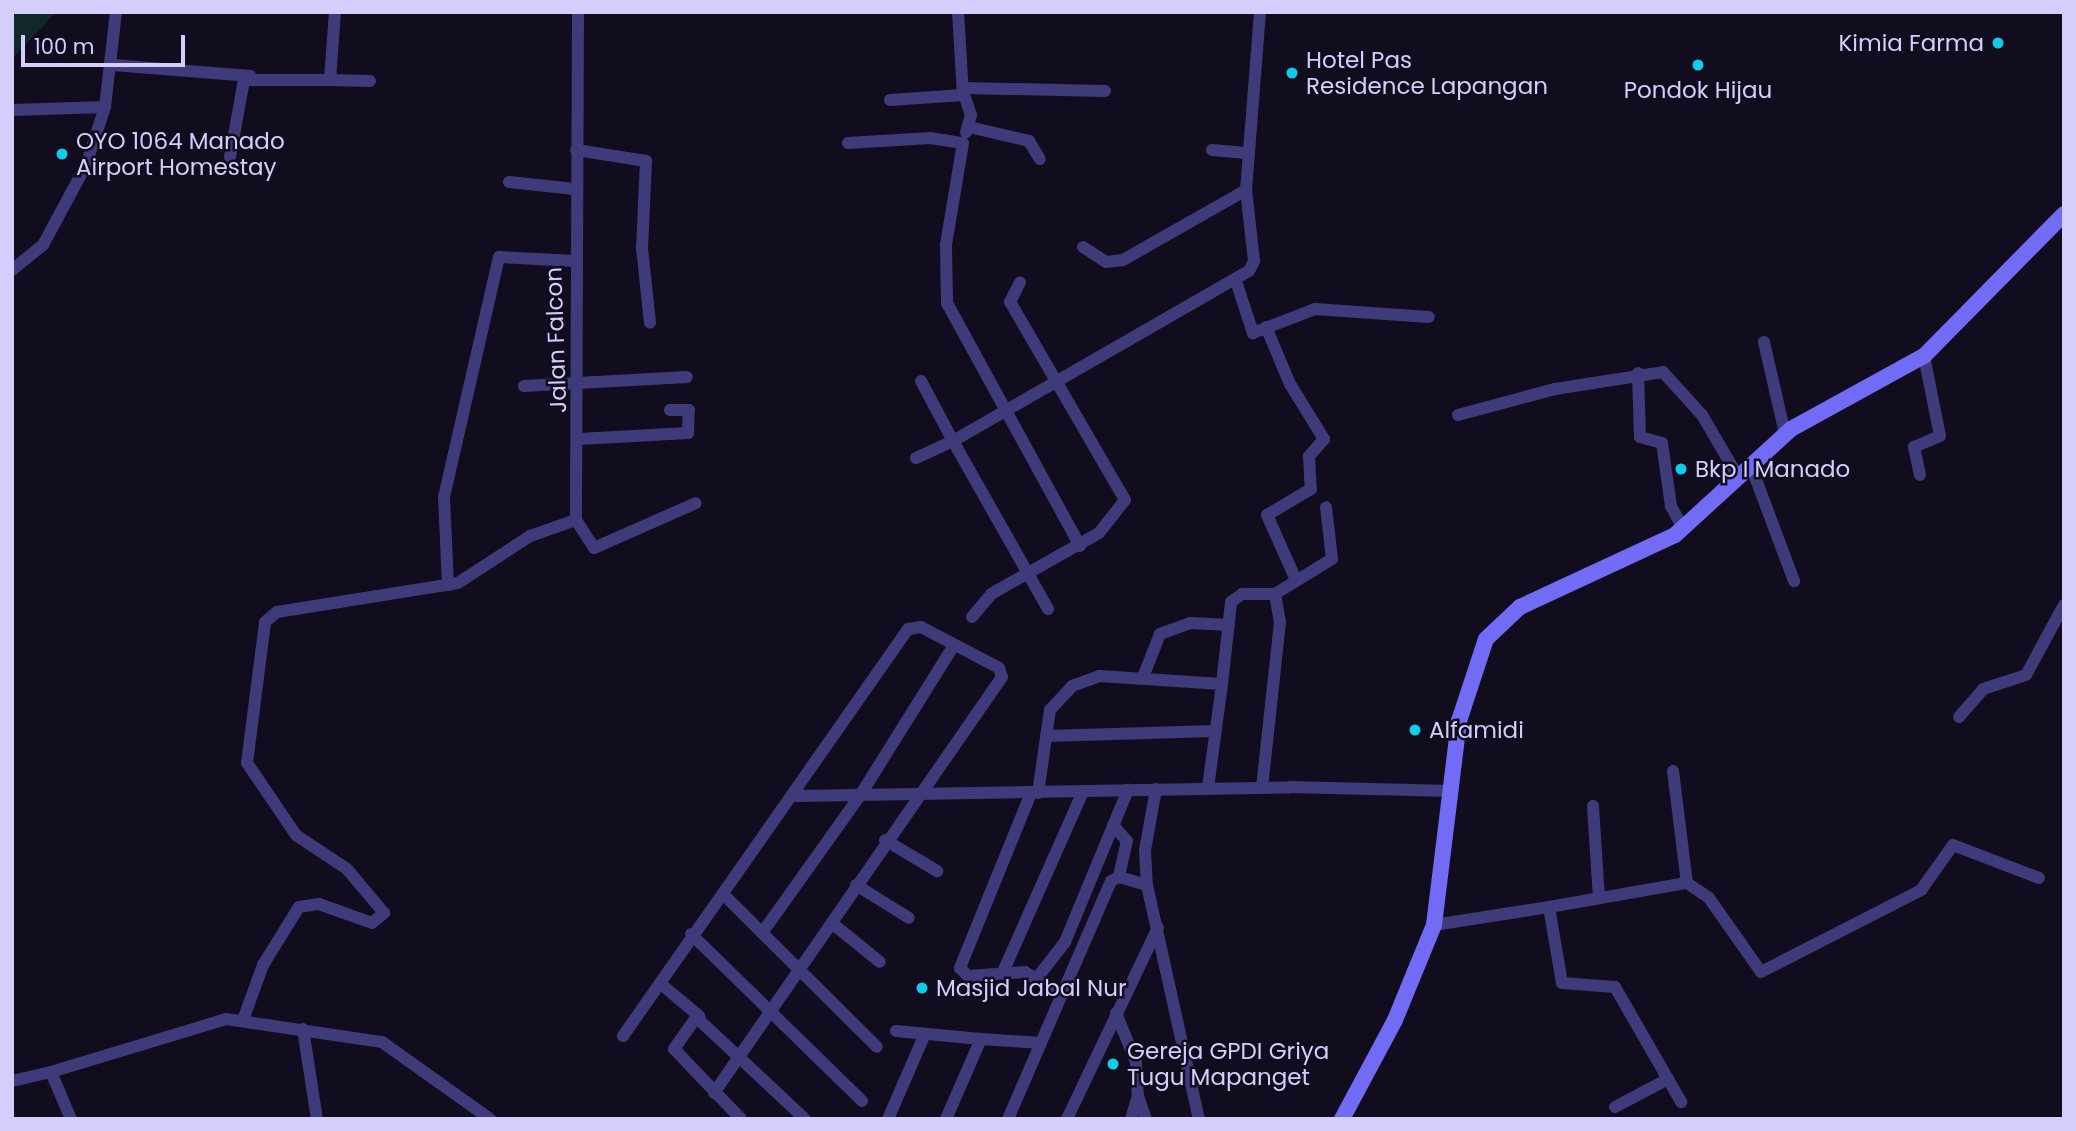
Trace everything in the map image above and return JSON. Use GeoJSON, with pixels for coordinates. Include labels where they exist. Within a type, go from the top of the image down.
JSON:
{"type":"FeatureCollection","features":[{"type":"Feature","properties":{"kind":"main road"},"geometry":{"type":"LineString","coordinates":[[1342,1119],[1395,1020],[1434,925],[1469,673],[1497,624],[1683,529],[1785,434],[1924,356],[2064,214]]}},
{"type":"Feature","properties":{"kind":"street"},"geometry":{"type":"LineString","coordinates":[[12,270],[43,245],[64,208],[105,107],[113,65],[116,12]]}},
{"type":"Feature","properties":{"kind":"street"},"geometry":{"type":"LineString","coordinates":[[330,80],[335,12]]}},
{"type":"Feature","properties":{"kind":"street","name":"Jalan Falcon"},"geometry":{"type":"LineString","coordinates":[[576,520],[579,439],[575,261],[578,12]]}},
{"type":"Feature","properties":{"kind":"street"},"geometry":{"type":"LineString","coordinates":[[958,12],[969,127],[963,143],[946,245],[947,303],[1004,413],[1080,546]]}},
{"type":"Feature","properties":{"kind":"street"},"geometry":{"type":"LineString","coordinates":[[916,458],[1004,413],[1236,281],[1254,261],[1246,190],[1260,12]]}},
{"type":"Feature","properties":{"kind":"street"},"geometry":{"type":"LineString","coordinates":[[113,65],[251,76],[370,81]]}},
{"type":"Feature","properties":{"kind":"street"},"geometry":{"type":"LineString","coordinates":[[230,157],[244,80],[251,76]]}},
{"type":"Feature","properties":{"kind":"street"},"geometry":{"type":"LineString","coordinates":[[890,100],[964,91],[1105,91]]}},
{"type":"Feature","properties":{"kind":"street"},"geometry":{"type":"LineString","coordinates":[[12,110],[105,107]]}},
{"type":"Feature","properties":{"kind":"street"},"geometry":{"type":"LineString","coordinates":[[969,127],[1029,141],[1040,159]]}},
{"type":"Feature","properties":{"kind":"street"},"geometry":{"type":"LineString","coordinates":[[848,143],[930,138],[963,143]]}},
{"type":"Feature","properties":{"kind":"street"},"geometry":{"type":"LineString","coordinates":[[576,150],[646,161],[642,248],[650,323]]}},
{"type":"Feature","properties":{"kind":"street"},"geometry":{"type":"LineString","coordinates":[[1213,150],[1249,153]]}},
{"type":"Feature","properties":{"kind":"street"},"geometry":{"type":"LineString","coordinates":[[509,182],[575,189]]}},
{"type":"Feature","properties":{"kind":"street"},"geometry":{"type":"LineString","coordinates":[[1083,247],[1106,262],[1123,260],[1246,190]]}},
{"type":"Feature","properties":{"kind":"street"},"geometry":{"type":"LineString","coordinates":[[448,585],[444,497],[499,257],[575,261]]}},
{"type":"Feature","properties":{"kind":"street"},"geometry":{"type":"LineString","coordinates":[[1236,281],[1253,333],[1315,309],[1429,317]]}},
{"type":"Feature","properties":{"kind":"street"},"geometry":{"type":"LineString","coordinates":[[972,617],[991,594],[1080,546],[1112,522],[1125,500],[1010,302],[1020,282]]}},
{"type":"Feature","properties":{"kind":"street"},"geometry":{"type":"LineString","coordinates":[[1266,327],[1290,384],[1324,439],[1310,456],[1311,489],[1267,515],[1294,578]]}},
{"type":"Feature","properties":{"kind":"street"},"geometry":{"type":"LineString","coordinates":[[1764,342],[1785,434]]}},
{"type":"Feature","properties":{"kind":"street"},"geometry":{"type":"LineString","coordinates":[[1920,475],[1914,447],[1940,436],[1924,356]]}},
{"type":"Feature","properties":{"kind":"street"},"geometry":{"type":"LineString","coordinates":[[1458,415],[1638,373],[1662,372],[1678,382],[1745,472],[1794,582]]}},
{"type":"Feature","properties":{"kind":"street"},"geometry":{"type":"LineString","coordinates":[[1638,373],[1640,436],[1662,443],[1671,506],[1683,529]]}},
{"type":"Feature","properties":{"kind":"street"},"geometry":{"type":"LineString","coordinates":[[524,386],[687,377]]}},
{"type":"Feature","properties":{"kind":"street"},"geometry":{"type":"LineString","coordinates":[[921,381],[1048,609]]}},
{"type":"Feature","properties":{"kind":"street"},"geometry":{"type":"LineString","coordinates":[[579,439],[688,433],[690,410],[670,410]]}},
{"type":"Feature","properties":{"kind":"street"},"geometry":{"type":"LineString","coordinates":[[243,1020],[263,965],[299,906],[319,904],[372,923],[384,914],[347,869],[296,835],[247,763],[265,622],[278,612],[448,585],[530,536],[576,520],[594,548],[696,503]]}},
{"type":"Feature","properties":{"kind":"street"},"geometry":{"type":"LineString","coordinates":[[1208,787],[1234,597],[1275,594],[1294,578],[1332,559],[1326,507]]}},
{"type":"Feature","properties":{"kind":"street"},"geometry":{"type":"LineString","coordinates":[[1262,787],[1280,622],[1275,594]]}},
{"type":"Feature","properties":{"kind":"street"},"geometry":{"type":"LineString","coordinates":[[1959,718],[1983,689],[2026,675],[2064,605]]}},
{"type":"Feature","properties":{"kind":"street"},"geometry":{"type":"LineString","coordinates":[[1143,677],[1160,634],[1190,623],[1229,625]]}},
{"type":"Feature","properties":{"kind":"street"},"geometry":{"type":"LineString","coordinates":[[623,1036],[661,984],[691,934],[725,896],[797,796],[908,629],[921,627],[999,668],[1002,677],[885,840],[833,924],[739,1053],[714,1093]]}},
{"type":"Feature","properties":{"kind":"street"},"geometry":{"type":"LineString","coordinates":[[762,933],[862,792],[954,645]]}},
{"type":"Feature","properties":{"kind":"street"},"geometry":{"type":"LineString","coordinates":[[1058,993],[1037,978],[1003,972],[968,976],[960,968],[1035,793],[1050,710],[1072,686],[1099,676],[1222,684]]}},
{"type":"Feature","properties":{"kind":"street"},"geometry":{"type":"LineString","coordinates":[[1046,736],[1214,731]]}},
{"type":"Feature","properties":{"kind":"street"},"geometry":{"type":"LineString","coordinates":[[1673,771],[1688,883]]}},
{"type":"Feature","properties":{"kind":"street"},"geometry":{"type":"LineString","coordinates":[[797,796],[919,791],[1082,794],[1208,787],[1452,791]]}},
{"type":"Feature","properties":{"kind":"street"},"geometry":{"type":"LineString","coordinates":[[1156,789],[1145,850],[1147,885],[1199,1119]]}},
{"type":"Feature","properties":{"kind":"street"},"geometry":{"type":"LineString","coordinates":[[1037,978],[1065,942],[1128,790]]}},
{"type":"Feature","properties":{"kind":"street"},"geometry":{"type":"LineString","coordinates":[[1003,972],[1082,794]]}},
{"type":"Feature","properties":{"kind":"street"},"geometry":{"type":"LineString","coordinates":[[1593,806],[1599,898]]}},
{"type":"Feature","properties":{"kind":"street"},"geometry":{"type":"LineString","coordinates":[[1113,825],[1127,841],[1145,850]]}},
{"type":"Feature","properties":{"kind":"street"},"geometry":{"type":"LineString","coordinates":[[885,840],[937,871]]}},
{"type":"Feature","properties":{"kind":"street"},"geometry":{"type":"LineString","coordinates":[[1119,877],[1127,841]]}},
{"type":"Feature","properties":{"kind":"street"},"geometry":{"type":"LineString","coordinates":[[1434,925],[1688,883],[1709,898],[1760,972],[1921,890],[1953,845],[2039,878]]}},
{"type":"Feature","properties":{"kind":"street"},"geometry":{"type":"LineString","coordinates":[[1008,1119],[1041,1042],[1058,993],[1111,881],[1119,877],[1147,885]]}},
{"type":"Feature","properties":{"kind":"street"},"geometry":{"type":"LineString","coordinates":[[856,885],[909,918]]}},
{"type":"Feature","properties":{"kind":"street"},"geometry":{"type":"LineString","coordinates":[[725,896],[877,1046]]}},
{"type":"Feature","properties":{"kind":"street"},"geometry":{"type":"LineString","coordinates":[[1549,907],[1562,984],[1615,987],[1681,1102]]}},
{"type":"Feature","properties":{"kind":"street"},"geometry":{"type":"LineString","coordinates":[[833,924],[880,962]]}},
{"type":"Feature","properties":{"kind":"street"},"geometry":{"type":"LineString","coordinates":[[1067,1119],[1158,927]]}},
{"type":"Feature","properties":{"kind":"street"},"geometry":{"type":"LineString","coordinates":[[691,934],[772,1009],[862,1101]]}},
{"type":"Feature","properties":{"kind":"street"},"geometry":{"type":"LineString","coordinates":[[661,984],[739,1053],[805,1119]]}},
{"type":"Feature","properties":{"kind":"street"},"geometry":{"type":"LineString","coordinates":[[1116,1013],[1136,1062],[1138,1096],[1146,1119]]}},
{"type":"Feature","properties":{"kind":"street"},"geometry":{"type":"LineString","coordinates":[[699,1016],[674,1049],[741,1119]]}},
{"type":"Feature","properties":{"kind":"street"},"geometry":{"type":"LineString","coordinates":[[12,1082],[195,1025],[243,1020],[303,1028],[391,1046],[490,1119]]}},
{"type":"Feature","properties":{"kind":"street"},"geometry":{"type":"LineString","coordinates":[[303,1028],[317,1119]]}},
{"type":"Feature","properties":{"kind":"street"},"geometry":{"type":"LineString","coordinates":[[896,1031],[1041,1042]]}},
{"type":"Feature","properties":{"kind":"street"},"geometry":{"type":"LineString","coordinates":[[888,1119],[925,1034]]}},
{"type":"Feature","properties":{"kind":"street"},"geometry":{"type":"LineString","coordinates":[[946,1119],[981,1038]]}},
{"type":"Feature","properties":{"kind":"street"},"geometry":{"type":"LineString","coordinates":[[51,1072],[71,1119]]}},
{"type":"Feature","properties":{"kind":"street"},"geometry":{"type":"LineString","coordinates":[[1615,1108],[1668,1079]]}},
{"type":"Feature","properties":{"kind":"street"},"geometry":{"type":"LineString","coordinates":[[1130,1119],[1138,1096]]}},
{"type":"Feature","properties":{"kind":"green space"},"geometry":{"type":"Polygon","coordinates":[[[12,12],[56,12],[12,59],[12,12]]]}},
{"type":"Feature","properties":{"kind":"place","name":"Kimia Farma"},"geometry":{"type":"Point","coordinates":[1998,43]}},
{"type":"Feature","properties":{"kind":"place","name":"Pondok Hijau"},"geometry":{"type":"Point","coordinates":[1698,65]}},
{"type":"Feature","properties":{"kind":"place","name":"Hotel Pas Residence Lapangan"},"geometry":{"type":"Point","coordinates":[1292,73]}},
{"type":"Feature","properties":{"kind":"place","name":"OYO 1064 Manado Airport Homestay"},"geometry":{"type":"Point","coordinates":[62,154]}},
{"type":"Feature","properties":{"kind":"place","name":"Bkp I Manado"},"geometry":{"type":"Point","coordinates":[1681,469]}},
{"type":"Feature","properties":{"kind":"place","name":"Alfamidi"},"geometry":{"type":"Point","coordinates":[1415,730]}},
{"type":"Feature","properties":{"kind":"place","name":"Masjid Jabal Nur"},"geometry":{"type":"Point","coordinates":[922,988]}},
{"type":"Feature","properties":{"kind":"place","name":"Gereja GPDI Griya Tugu Mapanget"},"geometry":{"type":"Point","coordinates":[1113,1064]}}]}
